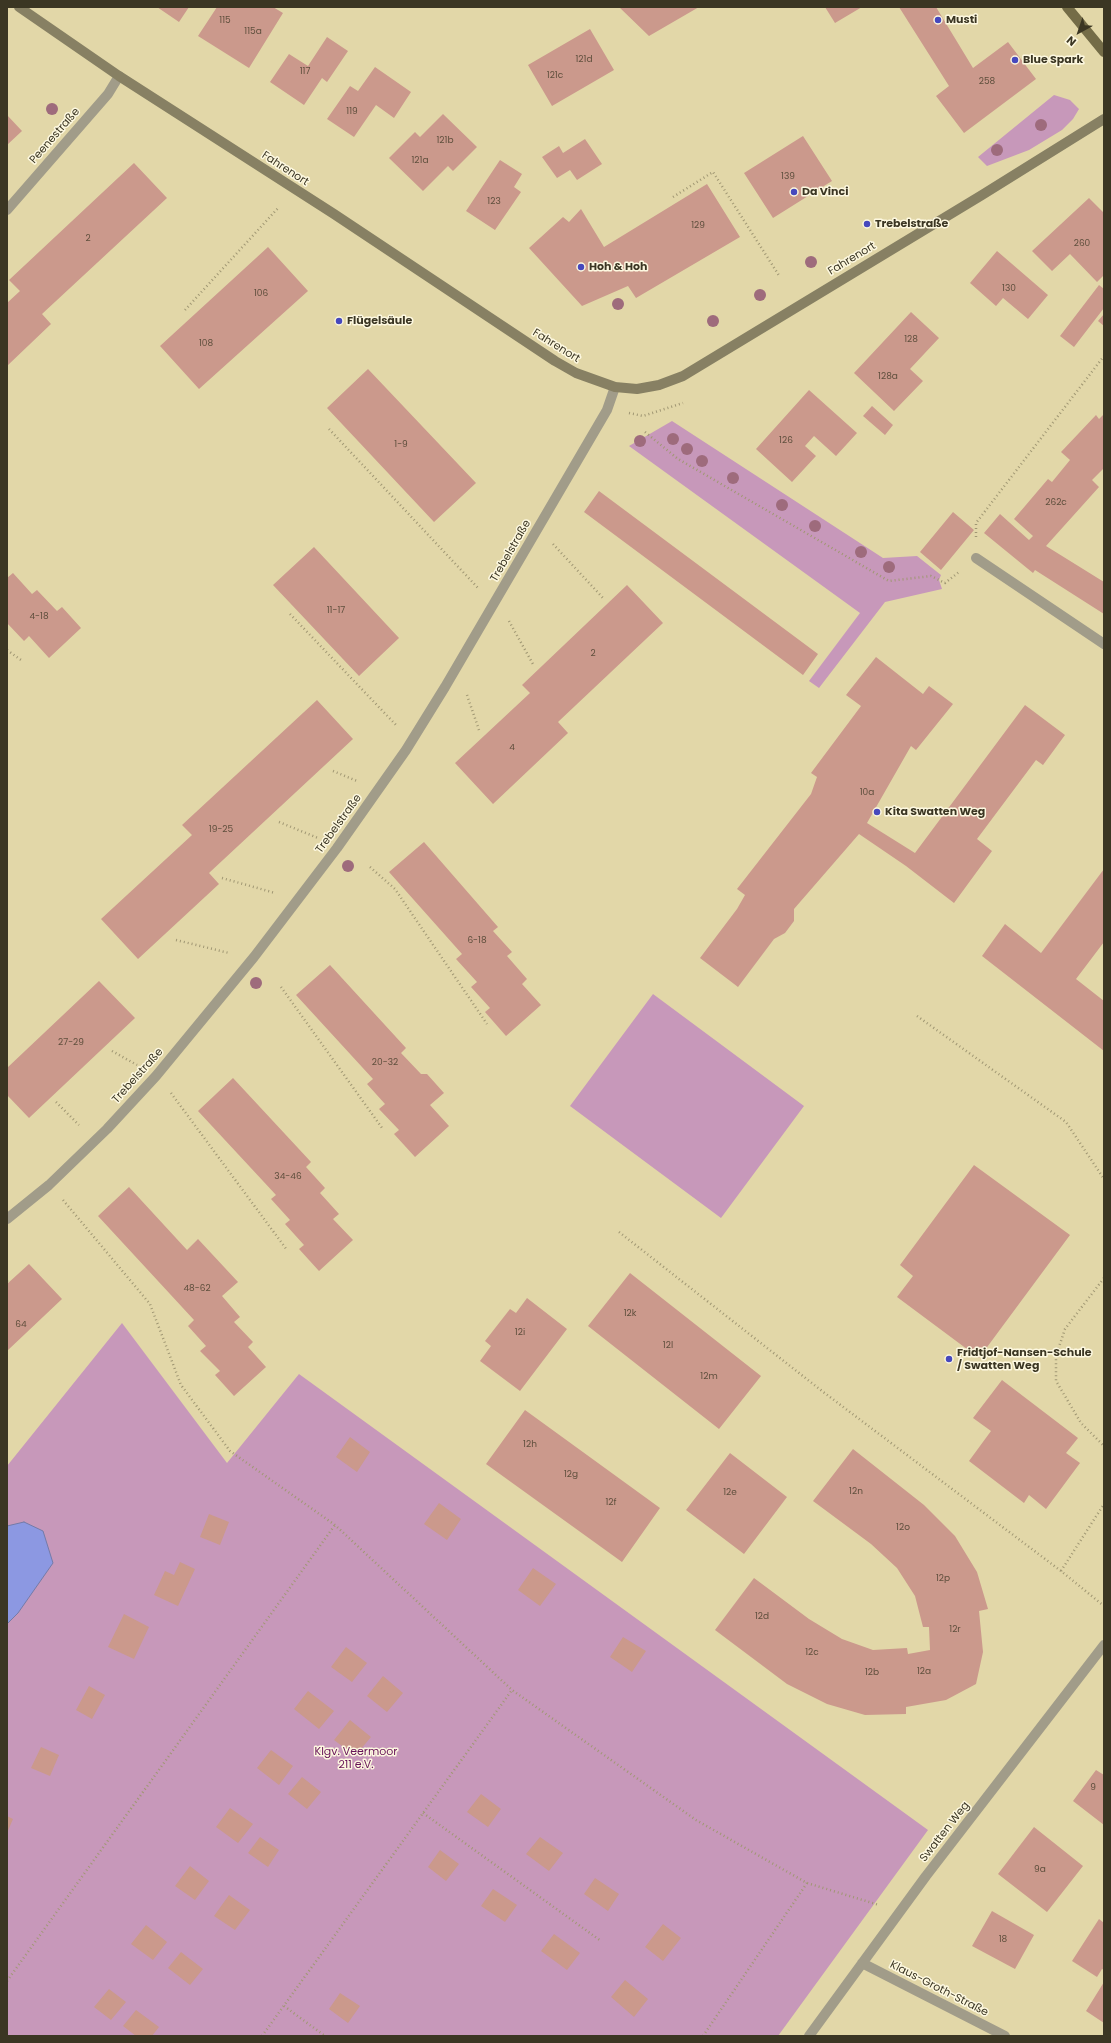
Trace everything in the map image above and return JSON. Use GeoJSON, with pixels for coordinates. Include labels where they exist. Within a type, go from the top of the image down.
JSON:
{"type":"FeatureCollection","features":[{"type":"Feature","properties":{"kind":"main road"},"geometry":{"type":"LineString","coordinates":[[1067,7],[1103,50]]}},
{"type":"Feature","properties":{"kind":"street","name":"Fahrenort"},"geometry":{"type":"LineString","coordinates":[[19,7],[119,76],[334,214],[555,361],[576,373],[615,387],[637,389],[659,385],[683,376],[982,196],[1104,120]]}},
{"type":"Feature","properties":{"kind":"street","name":"Peenestraße"},"geometry":{"type":"LineString","coordinates":[[7,210],[108,94],[119,76]]}},
{"type":"Feature","properties":{"kind":"street","name":"Trebelstraße"},"geometry":{"type":"LineString","coordinates":[[7,1219],[54,1180],[107,1129],[156,1076],[254,957],[337,848],[406,750],[445,687],[607,410],[615,387]]}},
{"type":"Feature","properties":{"kind":"street"},"geometry":{"type":"LineString","coordinates":[[976,558],[1104,644]]}},
{"type":"Feature","properties":{"kind":"street","name":"Swatten Weg"},"geometry":{"type":"LineString","coordinates":[[809,2036],[899,1912],[1104,1645]]}},
{"type":"Feature","properties":{"kind":"street","name":"Klaus-Groth-Straße"},"geometry":{"type":"LineString","coordinates":[[862,1963],[1005,2036]]}},
{"type":"Feature","properties":{"kind":"path"},"geometry":{"type":"LineString","coordinates":[[673,197],[713,172],[780,277]]}},
{"type":"Feature","properties":{"kind":"path"},"geometry":{"type":"LineString","coordinates":[[185,310],[279,207]]}},
{"type":"Feature","properties":{"kind":"path"},"geometry":{"type":"LineString","coordinates":[[645,432],[678,459],[889,581],[931,576],[945,583],[976,558],[976,523],[1104,356]]}},
{"type":"Feature","properties":{"kind":"path"},"geometry":{"type":"LineString","coordinates":[[643,416],[683,403]]}},
{"type":"Feature","properties":{"kind":"path"},"geometry":{"type":"LineString","coordinates":[[329,429],[479,588]]}},
{"type":"Feature","properties":{"kind":"path"},"geometry":{"type":"LineString","coordinates":[[550,540],[603,598]]}},
{"type":"Feature","properties":{"kind":"path"},"geometry":{"type":"LineString","coordinates":[[290,614],[396,725]]}},
{"type":"Feature","properties":{"kind":"path"},"geometry":{"type":"LineString","coordinates":[[506,615],[534,666]]}},
{"type":"Feature","properties":{"kind":"path"},"geometry":{"type":"LineString","coordinates":[[7,650],[21,660]]}},
{"type":"Feature","properties":{"kind":"path"},"geometry":{"type":"LineString","coordinates":[[465,690],[479,730]]}},
{"type":"Feature","properties":{"kind":"path"},"geometry":{"type":"LineString","coordinates":[[333,771],[359,782]]}},
{"type":"Feature","properties":{"kind":"path"},"geometry":{"type":"LineString","coordinates":[[279,822],[319,838]]}},
{"type":"Feature","properties":{"kind":"path"},"geometry":{"type":"LineString","coordinates":[[370,867],[395,889],[487,1024]]}},
{"type":"Feature","properties":{"kind":"path"},"geometry":{"type":"LineString","coordinates":[[222,878],[277,893]]}},
{"type":"Feature","properties":{"kind":"path"},"geometry":{"type":"LineString","coordinates":[[176,940],[232,953]]}},
{"type":"Feature","properties":{"kind":"path"},"geometry":{"type":"LineString","coordinates":[[281,987],[382,1128]]}},
{"type":"Feature","properties":{"kind":"path"},"geometry":{"type":"LineString","coordinates":[[917,1016],[1066,1122],[1104,1179]]}},
{"type":"Feature","properties":{"kind":"path"},"geometry":{"type":"LineString","coordinates":[[112,1051],[139,1066]]}},
{"type":"Feature","properties":{"kind":"path"},"geometry":{"type":"LineString","coordinates":[[167,1088],[287,1250]]}},
{"type":"Feature","properties":{"kind":"path"},"geometry":{"type":"LineString","coordinates":[[56,1102],[82,1128]]}},
{"type":"Feature","properties":{"kind":"path"},"geometry":{"type":"LineString","coordinates":[[60,1197],[150,1304],[181,1385],[230,1451],[335,1525],[512,1690],[696,1820],[807,1883],[899,1912]]}},
{"type":"Feature","properties":{"kind":"path"},"geometry":{"type":"LineString","coordinates":[[619,1232],[822,1391],[1061,1571],[1104,1606]]}},
{"type":"Feature","properties":{"kind":"path"},"geometry":{"type":"LineString","coordinates":[[1104,1278],[1065,1329],[1056,1356],[1056,1381],[1081,1423],[1104,1446]]}},
{"type":"Feature","properties":{"kind":"path"},"geometry":{"type":"LineString","coordinates":[[1061,1571],[1104,1504]]}},
{"type":"Feature","properties":{"kind":"path"},"geometry":{"type":"LineString","coordinates":[[7,1981],[335,1525]]}},
{"type":"Feature","properties":{"kind":"path"},"geometry":{"type":"LineString","coordinates":[[262,2036],[512,1690]]}},
{"type":"Feature","properties":{"kind":"path"},"geometry":{"type":"LineString","coordinates":[[423,1812],[600,1941]]}},
{"type":"Feature","properties":{"kind":"path"},"geometry":{"type":"LineString","coordinates":[[703,2036],[807,1883]]}},
{"type":"Feature","properties":{"kind":"path"},"geometry":{"type":"LineString","coordinates":[[284,2006],[325,2036]]}},
{"type":"Feature","properties":{"kind":"green space"},"geometry":{"type":"Polygon","coordinates":[[[1054,95],[1070,100],[1079,109],[1073,119],[1062,130],[1029,150],[987,166],[978,157],[1054,95]]]}},
{"type":"Feature","properties":{"kind":"green space"},"geometry":{"type":"Polygon","coordinates":[[[672,421],[883,558],[917,556],[941,575],[939,580],[942,589],[885,602],[819,688],[809,681],[860,613],[629,446],[672,421]]]}},
{"type":"Feature","properties":{"kind":"green space"},"geometry":{"type":"Polygon","coordinates":[[[653,994],[804,1106],[721,1218],[570,1106],[653,994]]]}},
{"type":"Feature","properties":{"kind":"green space","name":"Klgv. Veermoor 211 e.V."},"geometry":{"type":"Polygon","coordinates":[[[122,1323],[227,1463],[299,1374],[928,1830],[778,2036],[7,2036],[7,1466],[122,1323]]]}},
{"type":"Feature","properties":{"kind":"water"},"geometry":{"type":"Polygon","coordinates":[[[24,1522],[43,1531],[53,1563],[18,1613],[7,1624],[7,1526],[24,1522]]]}},
{"type":"Feature","properties":{"kind":"building"},"geometry":{"type":"Polygon","coordinates":[[[157,7],[189,7],[179,22],[157,7]]]}},
{"type":"Feature","properties":{"kind":"building"},"geometry":{"type":"Polygon","coordinates":[[[217,7],[273,7],[283,13],[249,68],[198,36],[217,7]]]}},
{"type":"Feature","properties":{"kind":"building"},"geometry":{"type":"Polygon","coordinates":[[[619,7],[699,7],[649,36],[619,7]]]}},
{"type":"Feature","properties":{"kind":"building"},"geometry":{"type":"Polygon","coordinates":[[[825,7],[862,7],[835,23],[825,7]]]}},
{"type":"Feature","properties":{"kind":"building"},"geometry":{"type":"Polygon","coordinates":[[[899,7],[936,7],[973,68],[1008,42],[1036,79],[964,133],[936,96],[949,86],[899,7]]]}},
{"type":"Feature","properties":{"kind":"building"},"geometry":{"type":"Polygon","coordinates":[[[590,29],[614,70],[552,106],[528,65],[590,29]]]}},
{"type":"Feature","properties":{"kind":"building"},"geometry":{"type":"Polygon","coordinates":[[[327,37],[348,51],[327,82],[322,78],[304,105],[270,82],[289,54],[308,66],[327,37]]]}},
{"type":"Feature","properties":{"kind":"building"},"geometry":{"type":"Polygon","coordinates":[[[375,67],[411,92],[394,118],[376,105],[354,137],[327,119],[350,86],[358,91],[375,67]]]}},
{"type":"Feature","properties":{"kind":"building"},"geometry":{"type":"Polygon","coordinates":[[[443,114],[477,147],[453,171],[448,166],[423,191],[389,158],[415,132],[420,137],[443,114]]]}},
{"type":"Feature","properties":{"kind":"building"},"geometry":{"type":"Polygon","coordinates":[[[7,115],[22,131],[7,145],[7,115]]]}},
{"type":"Feature","properties":{"kind":"building"},"geometry":{"type":"Polygon","coordinates":[[[803,136],[832,181],[773,218],[744,173],[803,136]]]}},
{"type":"Feature","properties":{"kind":"building"},"geometry":{"type":"Polygon","coordinates":[[[585,139],[602,164],[577,180],[570,170],[557,178],[542,157],[559,146],[563,153],[585,139]]]}},
{"type":"Feature","properties":{"kind":"building"},"geometry":{"type":"Polygon","coordinates":[[[500,160],[522,174],[514,187],[521,192],[495,230],[466,211],[500,160]]]}},
{"type":"Feature","properties":{"kind":"building"},"geometry":{"type":"Polygon","coordinates":[[[134,163],[167,198],[42,314],[51,324],[7,366],[7,303],[20,291],[9,280],[134,163]]]}},
{"type":"Feature","properties":{"kind":"building"},"geometry":{"type":"Polygon","coordinates":[[[707,184],[740,237],[636,298],[628,286],[582,306],[529,248],[563,217],[569,222],[581,209],[604,247],[707,184]]]}},
{"type":"Feature","properties":{"kind":"building"},"geometry":{"type":"Polygon","coordinates":[[[1089,198],[1104,213],[1104,275],[1097,282],[1070,254],[1052,271],[1032,251],[1089,198]]]}},
{"type":"Feature","properties":{"kind":"building"},"geometry":{"type":"Polygon","coordinates":[[[268,247],[308,291],[199,389],[160,346],[268,247]]]}},
{"type":"Feature","properties":{"kind":"building"},"geometry":{"type":"Polygon","coordinates":[[[997,251],[1048,295],[1028,319],[1003,298],[996,306],[970,283],[997,251]]]}},
{"type":"Feature","properties":{"kind":"building"},"geometry":{"type":"Polygon","coordinates":[[[1099,285],[1104,289],[1104,308],[1074,347],[1060,336],[1099,285]]]}},
{"type":"Feature","properties":{"kind":"building"},"geometry":{"type":"Polygon","coordinates":[[[911,312],[939,338],[910,369],[923,381],[894,411],[854,373],[911,312]]]}},
{"type":"Feature","properties":{"kind":"building"},"geometry":{"type":"Polygon","coordinates":[[[1104,314],[1104,326],[1098,321],[1104,314]]]}},
{"type":"Feature","properties":{"kind":"building"},"geometry":{"type":"Polygon","coordinates":[[[368,369],[476,483],[434,522],[327,408],[368,369]]]}},
{"type":"Feature","properties":{"kind":"building"},"geometry":{"type":"Polygon","coordinates":[[[809,390],[857,433],[836,456],[814,436],[805,446],[816,456],[792,482],[756,449],[809,390]]]}},
{"type":"Feature","properties":{"kind":"building"},"geometry":{"type":"Polygon","coordinates":[[[872,406],[893,425],[885,435],[863,416],[872,406]]]}},
{"type":"Feature","properties":{"kind":"building"},"geometry":{"type":"Polygon","coordinates":[[[1104,414],[1104,468],[1092,480],[1099,487],[1046,546],[1104,582],[1104,614],[1035,570],[1033,573],[984,533],[1000,514],[1029,540],[1033,536],[1014,519],[1048,479],[1052,482],[1070,460],[1061,452],[1096,415],[1099,419],[1104,414]]]}},
{"type":"Feature","properties":{"kind":"building"},"geometry":{"type":"Polygon","coordinates":[[[599,491],[818,654],[803,675],[584,512],[599,491]]]}},
{"type":"Feature","properties":{"kind":"building"},"geometry":{"type":"Polygon","coordinates":[[[953,512],[974,530],[941,570],[920,552],[953,512]]]}},
{"type":"Feature","properties":{"kind":"building"},"geometry":{"type":"Polygon","coordinates":[[[314,547],[399,638],[359,676],[273,585],[314,547]]]}},
{"type":"Feature","properties":{"kind":"building"},"geometry":{"type":"Polygon","coordinates":[[[13,573],[32,594],[37,590],[57,611],[62,607],[81,628],[49,658],[29,636],[24,641],[7,623],[7,578],[13,573]]]}},
{"type":"Feature","properties":{"kind":"building"},"geometry":{"type":"Polygon","coordinates":[[[627,585],[663,623],[558,722],[568,733],[493,804],[455,763],[530,693],[522,685],[627,585]]]}},
{"type":"Feature","properties":{"kind":"building"},"geometry":{"type":"Polygon","coordinates":[[[876,657],[923,694],[929,686],[953,704],[916,750],[911,746],[867,823],[915,853],[1025,705],[1065,735],[1043,765],[1036,760],[977,839],[992,851],[954,903],[906,866],[859,834],[794,909],[794,921],[785,933],[774,939],[738,987],[700,958],[737,909],[745,895],[737,889],[811,794],[817,777],[811,773],[861,706],[846,695],[876,657]]]}},
{"type":"Feature","properties":{"kind":"building"},"geometry":{"type":"Polygon","coordinates":[[[317,700],[353,739],[209,873],[219,884],[138,959],[101,919],[192,835],[182,825],[317,700]]]}},
{"type":"Feature","properties":{"kind":"building"},"geometry":{"type":"Polygon","coordinates":[[[424,842],[498,927],[493,931],[512,952],[507,956],[527,979],[522,984],[541,1005],[506,1036],[485,1012],[490,1008],[471,987],[477,982],[456,959],[462,954],[389,872],[424,842]]]}},
{"type":"Feature","properties":{"kind":"building"},"geometry":{"type":"Polygon","coordinates":[[[1104,869],[1104,942],[1076,979],[1104,1001],[1104,1051],[982,956],[1005,924],[1041,953],[1104,869]]]}},
{"type":"Feature","properties":{"kind":"building"},"geometry":{"type":"Polygon","coordinates":[[[330,965],[406,1048],[401,1053],[421,1074],[427,1074],[444,1093],[430,1105],[449,1126],[415,1157],[394,1134],[399,1130],[379,1109],[385,1104],[367,1084],[373,1079],[296,995],[330,965]]]}},
{"type":"Feature","properties":{"kind":"building"},"geometry":{"type":"Polygon","coordinates":[[[99,981],[135,1018],[29,1118],[7,1095],[7,1068],[99,981]]]}},
{"type":"Feature","properties":{"kind":"building"},"geometry":{"type":"Polygon","coordinates":[[[233,1078],[311,1162],[306,1167],[325,1188],[320,1193],[339,1214],[333,1219],[353,1240],[319,1271],[299,1249],[304,1245],[285,1224],[290,1220],[271,1199],[276,1195],[198,1111],[233,1078]]]}},
{"type":"Feature","properties":{"kind":"building"},"geometry":{"type":"Polygon","coordinates":[[[974,1165],[1070,1235],[979,1358],[897,1297],[913,1276],[900,1265],[974,1165]]]}},
{"type":"Feature","properties":{"kind":"building"},"geometry":{"type":"Polygon","coordinates":[[[129,1187],[187,1250],[198,1239],[238,1282],[222,1296],[240,1317],[234,1322],[253,1342],[248,1347],[266,1367],[234,1396],[215,1375],[220,1371],[200,1351],[206,1346],[188,1326],[194,1320],[98,1216],[129,1187]]]}},
{"type":"Feature","properties":{"kind":"building"},"geometry":{"type":"Polygon","coordinates":[[[29,1264],[62,1299],[7,1351],[7,1284],[29,1264]]]}},
{"type":"Feature","properties":{"kind":"building"},"geometry":{"type":"Polygon","coordinates":[[[630,1273],[761,1376],[719,1429],[588,1326],[630,1273]]]}},
{"type":"Feature","properties":{"kind":"building"},"geometry":{"type":"Polygon","coordinates":[[[527,1298],[567,1329],[520,1391],[480,1361],[491,1346],[485,1341],[510,1309],[516,1313],[527,1298]]]}},
{"type":"Feature","properties":{"kind":"building"},"geometry":{"type":"Polygon","coordinates":[[[1002,1380],[1078,1438],[1066,1453],[1080,1463],[1046,1509],[1029,1495],[1024,1503],[969,1461],[991,1431],[973,1418],[1002,1380]]]}},
{"type":"Feature","properties":{"kind":"building"},"geometry":{"type":"Polygon","coordinates":[[[525,1410],[660,1508],[622,1562],[486,1464],[525,1410]]]}},
{"type":"Feature","properties":{"kind":"building"},"geometry":{"type":"Polygon","coordinates":[[[350,1437],[370,1452],[357,1472],[336,1457],[350,1437]]]}},
{"type":"Feature","properties":{"kind":"building"},"geometry":{"type":"Polygon","coordinates":[[[853,1449],[924,1505],[955,1536],[977,1572],[988,1609],[979,1611],[983,1652],[976,1684],[946,1700],[906,1707],[906,1714],[865,1715],[827,1704],[787,1684],[715,1630],[754,1578],[809,1619],[842,1639],[873,1650],[907,1648],[908,1654],[930,1650],[929,1627],[923,1627],[915,1596],[897,1568],[871,1544],[813,1501],[853,1449]]]}},
{"type":"Feature","properties":{"kind":"building"},"geometry":{"type":"Polygon","coordinates":[[[730,1453],[787,1497],[744,1554],[686,1510],[730,1453]]]}},
{"type":"Feature","properties":{"kind":"building"},"geometry":{"type":"Polygon","coordinates":[[[439,1503],[461,1519],[447,1540],[424,1524],[439,1503]]]}},
{"type":"Feature","properties":{"kind":"building"},"geometry":{"type":"Polygon","coordinates":[[[209,1514],[229,1522],[220,1545],[200,1537],[209,1514]]]}},
{"type":"Feature","properties":{"kind":"building"},"geometry":{"type":"Polygon","coordinates":[[[180,1562],[195,1569],[178,1606],[154,1595],[165,1571],[174,1575],[180,1562]]]}},
{"type":"Feature","properties":{"kind":"building"},"geometry":{"type":"Polygon","coordinates":[[[533,1568],[556,1584],[540,1606],[518,1590],[533,1568]]]}},
{"type":"Feature","properties":{"kind":"building"},"geometry":{"type":"Polygon","coordinates":[[[124,1614],[149,1627],[134,1659],[108,1647],[124,1614]]]}},
{"type":"Feature","properties":{"kind":"building"},"geometry":{"type":"Polygon","coordinates":[[[623,1637],[646,1651],[632,1672],[610,1657],[623,1637]]]}},
{"type":"Feature","properties":{"kind":"building"},"geometry":{"type":"Polygon","coordinates":[[[346,1647],[367,1663],[352,1682],[331,1667],[346,1647]]]}},
{"type":"Feature","properties":{"kind":"building"},"geometry":{"type":"Polygon","coordinates":[[[383,1676],[403,1693],[387,1712],[367,1696],[383,1676]]]}},
{"type":"Feature","properties":{"kind":"building"},"geometry":{"type":"Polygon","coordinates":[[[89,1686],[105,1695],[92,1719],[76,1710],[89,1686]]]}},
{"type":"Feature","properties":{"kind":"building"},"geometry":{"type":"Polygon","coordinates":[[[308,1691],[334,1711],[319,1729],[294,1709],[308,1691]]]}},
{"type":"Feature","properties":{"kind":"building"},"geometry":{"type":"Polygon","coordinates":[[[350,1720],[371,1737],[355,1756],[334,1740],[350,1720]]]}},
{"type":"Feature","properties":{"kind":"building"},"geometry":{"type":"Polygon","coordinates":[[[41,1747],[59,1755],[50,1776],[31,1768],[41,1747]]]}},
{"type":"Feature","properties":{"kind":"building"},"geometry":{"type":"Polygon","coordinates":[[[271,1750],[293,1766],[279,1785],[257,1768],[271,1750]]]}},
{"type":"Feature","properties":{"kind":"building"},"geometry":{"type":"Polygon","coordinates":[[[1096,1770],[1104,1775],[1104,1825],[1073,1801],[1096,1770]]]}},
{"type":"Feature","properties":{"kind":"building"},"geometry":{"type":"Polygon","coordinates":[[[302,1777],[321,1792],[307,1809],[288,1794],[302,1777]]]}},
{"type":"Feature","properties":{"kind":"building"},"geometry":{"type":"Polygon","coordinates":[[[481,1794],[501,1809],[488,1827],[467,1812],[481,1794]]]}},
{"type":"Feature","properties":{"kind":"building"},"geometry":{"type":"Polygon","coordinates":[[[230,1808],[253,1824],[238,1843],[216,1827],[230,1808]]]}},
{"type":"Feature","properties":{"kind":"building"},"geometry":{"type":"Polygon","coordinates":[[[7,1816],[13,1819],[7,1833],[7,1816]]]}},
{"type":"Feature","properties":{"kind":"building"},"geometry":{"type":"Polygon","coordinates":[[[1034,1827],[1083,1866],[1047,1912],[998,1874],[1034,1827]]]}},
{"type":"Feature","properties":{"kind":"building"},"geometry":{"type":"Polygon","coordinates":[[[260,1837],[279,1850],[268,1867],[248,1853],[260,1837]]]}},
{"type":"Feature","properties":{"kind":"building"},"geometry":{"type":"Polygon","coordinates":[[[540,1837],[563,1853],[549,1871],[526,1854],[540,1837]]]}},
{"type":"Feature","properties":{"kind":"building"},"geometry":{"type":"Polygon","coordinates":[[[440,1850],[459,1864],[446,1881],[428,1867],[440,1850]]]}},
{"type":"Feature","properties":{"kind":"building"},"geometry":{"type":"Polygon","coordinates":[[[190,1866],[209,1881],[195,1900],[175,1886],[190,1866]]]}},
{"type":"Feature","properties":{"kind":"building"},"geometry":{"type":"Polygon","coordinates":[[[595,1878],[619,1894],[608,1911],[584,1894],[595,1878]]]}},
{"type":"Feature","properties":{"kind":"building"},"geometry":{"type":"Polygon","coordinates":[[[493,1889],[517,1905],[505,1922],[481,1906],[493,1889]]]}},
{"type":"Feature","properties":{"kind":"building"},"geometry":{"type":"Polygon","coordinates":[[[229,1895],[250,1910],[235,1930],[214,1916],[229,1895]]]}},
{"type":"Feature","properties":{"kind":"building"},"geometry":{"type":"Polygon","coordinates":[[[992,1911],[1034,1935],[1015,1969],[972,1946],[992,1911]]]}},
{"type":"Feature","properties":{"kind":"building"},"geometry":{"type":"Polygon","coordinates":[[[1099,1919],[1104,1923],[1104,1970],[1102,1969],[1097,1977],[1072,1961],[1099,1919]]]}},
{"type":"Feature","properties":{"kind":"building"},"geometry":{"type":"Polygon","coordinates":[[[663,1924],[681,1938],[663,1961],[645,1947],[663,1924]]]}},
{"type":"Feature","properties":{"kind":"building"},"geometry":{"type":"Polygon","coordinates":[[[146,1925],[167,1942],[153,1960],[131,1944],[146,1925]]]}},
{"type":"Feature","properties":{"kind":"building"},"geometry":{"type":"Polygon","coordinates":[[[554,1934],[580,1953],[567,1970],[541,1951],[554,1934]]]}},
{"type":"Feature","properties":{"kind":"building"},"geometry":{"type":"Polygon","coordinates":[[[181,1952],[203,1969],[190,1985],[168,1968],[181,1952]]]}},
{"type":"Feature","properties":{"kind":"building"},"geometry":{"type":"Polygon","coordinates":[[[625,1980],[648,1999],[634,2017],[611,1997],[625,1980]]]}},
{"type":"Feature","properties":{"kind":"building"},"geometry":{"type":"Polygon","coordinates":[[[1104,1982],[1104,2023],[1086,2011],[1104,1982]]]}},
{"type":"Feature","properties":{"kind":"building"},"geometry":{"type":"Polygon","coordinates":[[[109,1989],[126,2002],[111,2020],[94,2007],[109,1989]]]}},
{"type":"Feature","properties":{"kind":"building"},"geometry":{"type":"Polygon","coordinates":[[[340,1993],[360,2006],[348,2023],[329,2009],[340,1993]]]}},
{"type":"Feature","properties":{"kind":"building"},"geometry":{"type":"Polygon","coordinates":[[[136,2010],[159,2027],[152,2036],[136,2036],[123,2026],[136,2010]]]}},
{"type":"Feature","properties":{"kind":"place","name":"Musti"},"geometry":{"type":"Point","coordinates":[938,20]}},
{"type":"Feature","properties":{"kind":"place","name":"Blue Spark"},"geometry":{"type":"Point","coordinates":[1015,60]}},
{"type":"Feature","properties":{"kind":"place","name":"Da Vinci"},"geometry":{"type":"Point","coordinates":[794,192]}},
{"type":"Feature","properties":{"kind":"place","name":"Trebelstraße"},"geometry":{"type":"Point","coordinates":[867,224]}},
{"type":"Feature","properties":{"kind":"place","name":"Hoh & Hoh"},"geometry":{"type":"Point","coordinates":[581,267]}},
{"type":"Feature","properties":{"kind":"place","name":"Flügelsäule"},"geometry":{"type":"Point","coordinates":[339,321]}},
{"type":"Feature","properties":{"kind":"place","name":"Kita Swatten Weg"},"geometry":{"type":"Point","coordinates":[877,812]}},
{"type":"Feature","properties":{"kind":"place","name":"Fridtjof-Nansen-Schule / Swatten Weg"},"geometry":{"type":"Point","coordinates":[949,1359]}}]}
